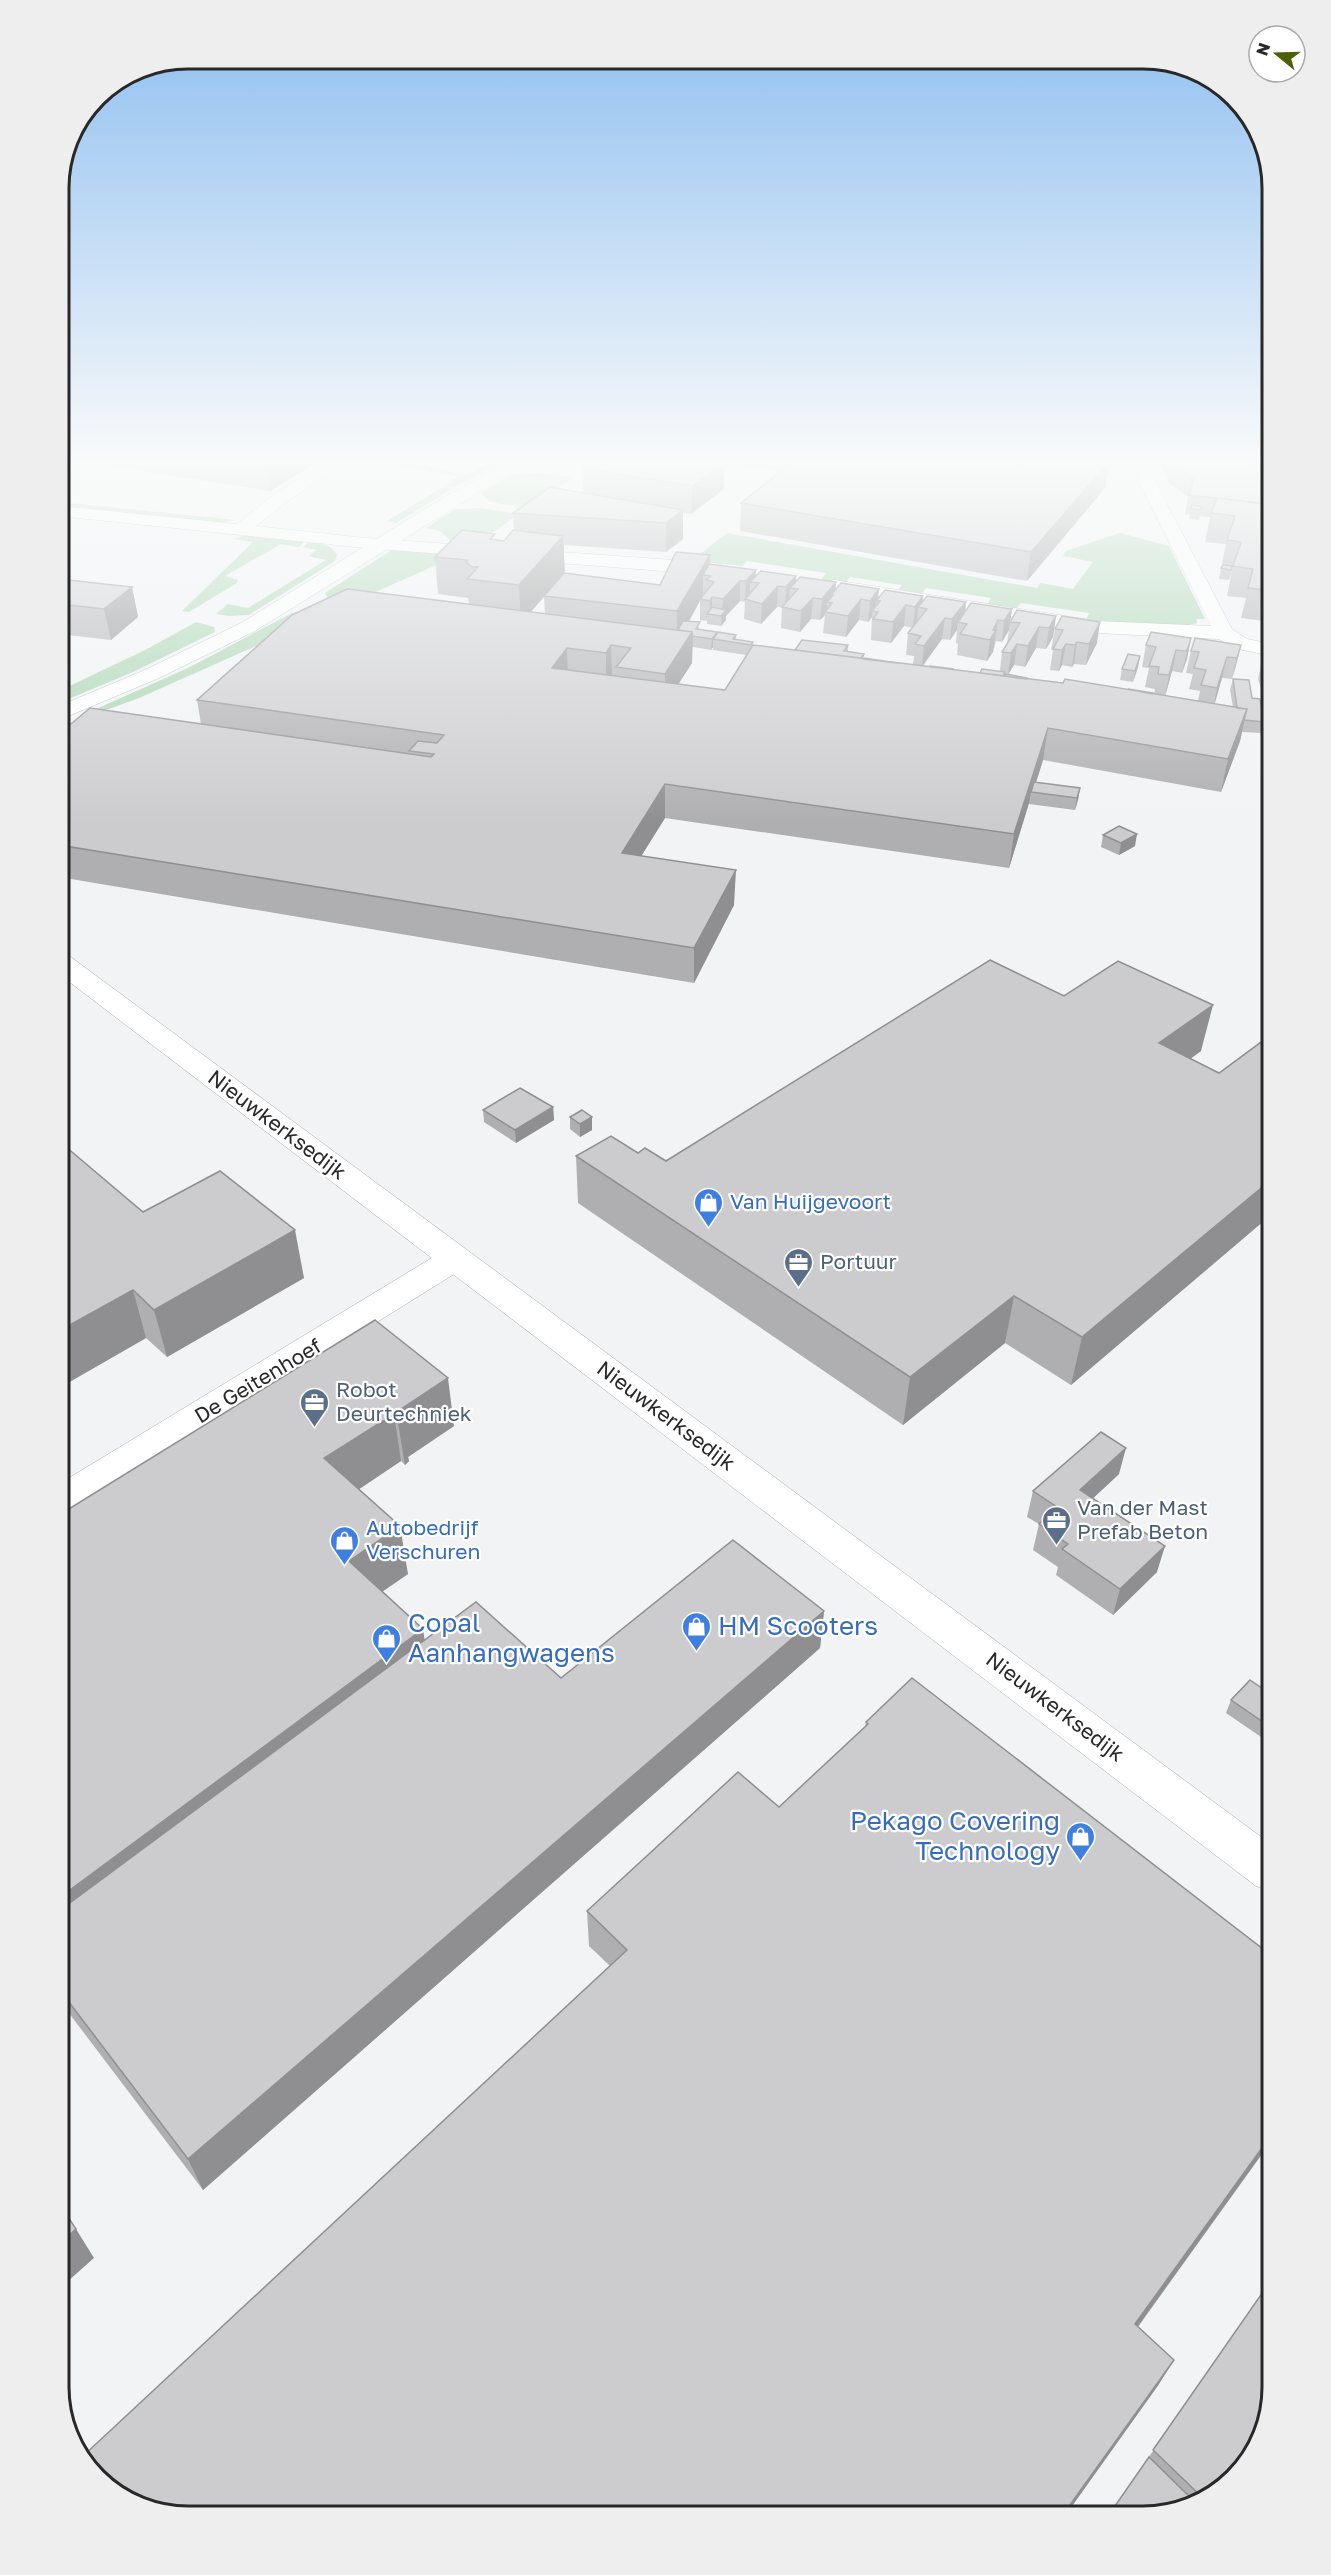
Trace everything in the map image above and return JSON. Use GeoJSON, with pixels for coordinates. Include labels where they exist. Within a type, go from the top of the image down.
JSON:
{"type":"FeatureCollection","features":[{"type":"Feature","properties":{"kind":"street"},"geometry":{"type":"LineString","coordinates":[[69,710],[152,674],[231,636],[317,584]]}},
{"type":"Feature","properties":{"kind":"street"},"geometry":{"type":"LineString","coordinates":[[816,584],[1097,627],[1224,633]]}},
{"type":"Feature","properties":{"kind":"street"},"geometry":{"type":"LineString","coordinates":[[1199,584],[1224,633],[1241,644],[1262,648]]}},
{"type":"Feature","properties":{"kind":"street","name":"Nieuwkerksedijk"},"geometry":{"type":"LineString","coordinates":[[69,968],[1262,1863]]}},
{"type":"Feature","properties":{"kind":"street","name":"De Geitenhoef"},"geometry":{"type":"LineString","coordinates":[[69,1496],[285,1366],[456,1258]]}},
{"type":"Feature","properties":{"kind":"green space"},"geometry":{"type":"Polygon","coordinates":[[[210,584],[235,584],[189,612],[182,611],[210,584]]]}},
{"type":"Feature","properties":{"kind":"green space"},"geometry":{"type":"Polygon","coordinates":[[[287,584],[298,584],[249,615],[216,614],[228,604],[248,608],[287,584]]]}},
{"type":"Feature","properties":{"kind":"green space"},"geometry":{"type":"Polygon","coordinates":[[[339,584],[393,584],[344,606],[331,604],[325,593],[339,584]]]}},
{"type":"Feature","properties":{"kind":"green space"},"geometry":{"type":"Polygon","coordinates":[[[897,584],[1015,584],[1037,588],[1039,584],[1046,584],[1073,589],[1077,584],[1188,584],[1205,619],[1196,619],[1197,623],[1184,626],[1086,621],[1089,613],[1021,603],[1016,609],[987,605],[991,598],[926,588],[921,595],[897,592],[902,585],[897,584]]]}},
{"type":"Feature","properties":{"kind":"green space"},"geometry":{"type":"Polygon","coordinates":[[[306,612],[326,615],[139,698],[95,714],[94,710],[190,667],[292,613],[306,612]]]}},
{"type":"Feature","properties":{"kind":"green space"},"geometry":{"type":"Polygon","coordinates":[[[196,622],[214,627],[215,632],[133,672],[69,699],[69,686],[145,650],[196,622]]]}},
{"type":"Feature","properties":{"kind":"building"},"geometry":{"type":"Polygon","coordinates":[[[69,584],[132,587],[104,609],[69,605],[69,584]]]}},
{"type":"Feature","properties":{"kind":"building"},"geometry":{"type":"Polygon","coordinates":[[[554,584],[693,584],[677,611],[544,596],[554,584]]]}},
{"type":"Feature","properties":{"kind":"building"},"geometry":{"type":"Polygon","coordinates":[[[712,584],[737,584],[723,599],[712,597],[710,601],[700,599],[712,584]]]}},
{"type":"Feature","properties":{"kind":"building"},"geometry":{"type":"Polygon","coordinates":[[[758,584],[789,584],[786,587],[778,586],[762,604],[745,599],[758,584]]]}},
{"type":"Feature","properties":{"kind":"building"},"geometry":{"type":"Polygon","coordinates":[[[793,584],[834,584],[822,599],[813,598],[801,611],[782,607],[798,589],[790,588],[793,584]]]}},
{"type":"Feature","properties":{"kind":"building"},"geometry":{"type":"Polygon","coordinates":[[[840,584],[879,589],[870,601],[861,599],[848,616],[825,612],[832,603],[827,602],[833,595],[831,595],[840,584]]]}},
{"type":"Feature","properties":{"kind":"building"},"geometry":{"type":"Polygon","coordinates":[[[1249,584],[1262,584],[1262,590],[1248,588],[1249,584]]]}},
{"type":"Feature","properties":{"kind":"building"},"geometry":{"type":"Polygon","coordinates":[[[347,589],[692,632],[665,674],[616,667],[631,648],[611,645],[606,653],[567,648],[552,668],[725,690],[753,645],[1063,683],[1065,679],[1247,709],[1228,759],[1048,728],[1014,834],[665,784],[622,853],[736,870],[694,948],[69,847],[69,726],[90,708],[431,757],[434,754],[409,751],[418,741],[437,743],[444,735],[197,700],[292,615],[347,589]]]}},
{"type":"Feature","properties":{"kind":"building"},"geometry":{"type":"Polygon","coordinates":[[[885,590],[923,596],[915,607],[906,605],[893,622],[873,619],[878,612],[872,611],[880,601],[876,601],[885,590]]]}},
{"type":"Feature","properties":{"kind":"building"},"geometry":{"type":"Polygon","coordinates":[[[927,596],[966,602],[952,619],[945,618],[924,646],[915,644],[921,636],[908,633],[927,609],[918,607],[927,596]]]}},
{"type":"Feature","properties":{"kind":"building"},"geometry":{"type":"Polygon","coordinates":[[[971,603],[1012,609],[1004,621],[998,620],[993,630],[996,630],[990,640],[960,634],[967,624],[958,622],[971,603]]]}},
{"type":"Feature","properties":{"kind":"building"},"geometry":{"type":"Polygon","coordinates":[[[712,607],[726,610],[721,616],[707,614],[712,607]]]}},
{"type":"Feature","properties":{"kind":"building"},"geometry":{"type":"Polygon","coordinates":[[[1017,610],[1056,616],[1049,628],[1039,627],[1028,646],[1017,644],[1011,653],[1002,652],[1020,623],[1010,622],[1017,610]]]}},
{"type":"Feature","properties":{"kind":"building"},"geometry":{"type":"Polygon","coordinates":[[[1062,616],[1100,622],[1089,644],[1077,642],[1075,645],[1066,644],[1062,650],[1053,649],[1063,630],[1055,629],[1062,616]]]}},
{"type":"Feature","properties":{"kind":"building"},"geometry":{"type":"Polygon","coordinates":[[[683,621],[700,622],[696,629],[717,632],[712,639],[693,636],[692,638],[692,632],[678,630],[683,621]]]}},
{"type":"Feature","properties":{"kind":"building"},"geometry":{"type":"Polygon","coordinates":[[[718,632],[736,635],[733,639],[753,642],[751,645],[713,639],[718,632]]]}},
{"type":"Feature","properties":{"kind":"building"},"geometry":{"type":"Polygon","coordinates":[[[1151,632],[1191,638],[1187,651],[1176,650],[1169,675],[1158,674],[1159,667],[1149,666],[1156,647],[1146,645],[1151,632]]]}},
{"type":"Feature","properties":{"kind":"building"},"geometry":{"type":"Polygon","coordinates":[[[1195,638],[1241,645],[1237,658],[1227,657],[1217,688],[1201,685],[1206,670],[1194,668],[1199,652],[1191,651],[1195,638]]]}},
{"type":"Feature","properties":{"kind":"building"},"geometry":{"type":"Polygon","coordinates":[[[802,640],[848,645],[844,651],[864,654],[861,658],[795,650],[802,640]]]}},
{"type":"Feature","properties":{"kind":"building"},"geometry":{"type":"Polygon","coordinates":[[[1128,654],[1140,656],[1135,671],[1122,669],[1128,654]]]}},
{"type":"Feature","properties":{"kind":"building"},"geometry":{"type":"Polygon","coordinates":[[[982,669],[1005,672],[1003,676],[980,673],[982,669]]]}},
{"type":"Feature","properties":{"kind":"building"},"geometry":{"type":"Polygon","coordinates":[[[1006,674],[1027,678],[1004,676],[1006,674]]]}},
{"type":"Feature","properties":{"kind":"building"},"geometry":{"type":"Polygon","coordinates":[[[1233,679],[1249,680],[1252,698],[1260,699],[1262,722],[1244,720],[1247,709],[1237,708],[1233,679]]]}},
{"type":"Feature","properties":{"kind":"building"},"geometry":{"type":"Polygon","coordinates":[[[1034,782],[1080,788],[1077,798],[1031,792],[1034,782]]]}},
{"type":"Feature","properties":{"kind":"building"},"geometry":{"type":"Polygon","coordinates":[[[1119,826],[1137,834],[1121,843],[1103,835],[1119,826]]]}},
{"type":"Feature","properties":{"kind":"building"},"geometry":{"type":"Polygon","coordinates":[[[990,960],[1064,996],[1118,961],[1213,1005],[1159,1043],[1219,1073],[1262,1041],[1262,1187],[1082,1337],[1014,1296],[910,1377],[576,1156],[611,1136],[638,1153],[645,1148],[666,1161],[990,960]]]}},
{"type":"Feature","properties":{"kind":"building"},"geometry":{"type":"Polygon","coordinates":[[[520,1088],[553,1107],[515,1130],[483,1110],[520,1088]]]}},
{"type":"Feature","properties":{"kind":"building"},"geometry":{"type":"Polygon","coordinates":[[[582,1110],[592,1117],[580,1124],[570,1117],[582,1110]]]}},
{"type":"Feature","properties":{"kind":"building"},"geometry":{"type":"Polygon","coordinates":[[[69,1149],[143,1212],[220,1171],[295,1230],[154,1310],[133,1290],[69,1325],[69,1149]]]}},
{"type":"Feature","properties":{"kind":"building"},"geometry":{"type":"Polygon","coordinates":[[[375,1320],[448,1378],[398,1411],[402,1414],[397,1417],[394,1414],[324,1458],[400,1526],[349,1561],[423,1629],[69,1891],[69,1509],[375,1320]]]}},
{"type":"Feature","properties":{"kind":"building"},"geometry":{"type":"Polygon","coordinates":[[[1101,1432],[1126,1448],[1080,1490],[1165,1546],[1120,1589],[1062,1549],[1068,1544],[1039,1524],[1057,1507],[1033,1491],[1101,1432]]]}},
{"type":"Feature","properties":{"kind":"building"},"geometry":{"type":"Polygon","coordinates":[[[733,1540],[824,1611],[188,2159],[69,2002],[69,1904],[476,1602],[561,1678],[733,1540]]]}},
{"type":"Feature","properties":{"kind":"building"},"geometry":{"type":"Polygon","coordinates":[[[912,1678],[1262,1948],[1262,2148],[1135,2324],[1174,2360],[1069,2506],[180,2506],[143,2497],[129,2490],[104,2471],[88,2451],[627,1950],[587,1911],[738,1772],[779,1807],[868,1724],[866,1722],[912,1678]]]}},
{"type":"Feature","properties":{"kind":"building"},"geometry":{"type":"Polygon","coordinates":[[[1250,1680],[1262,1688],[1262,1721],[1231,1700],[1250,1680]]]}},
{"type":"Feature","properties":{"kind":"building"},"geometry":{"type":"Polygon","coordinates":[[[69,2218],[76,2229],[69,2235],[69,2218]]]}},
{"type":"Feature","properties":{"kind":"building"},"geometry":{"type":"Polygon","coordinates":[[[1262,2293],[1261,2402],[1256,2425],[1242,2453],[1221,2476],[1197,2492],[1153,2450],[1262,2293]]]}},
{"type":"Feature","properties":{"kind":"building"},"geometry":{"type":"Polygon","coordinates":[[[1149,2457],[1189,2496],[1151,2506],[1115,2506],[1149,2457]]]}},
{"type":"Feature","properties":{"kind":"place","name":"Van Huijgevoort"},"geometry":{"type":"Point","coordinates":[709,1228]}},
{"type":"Feature","properties":{"kind":"place","name":"Portuur"},"geometry":{"type":"Point","coordinates":[799,1288]}},
{"type":"Feature","properties":{"kind":"place","name":"Robot Deurtechniek"},"geometry":{"type":"Point","coordinates":[315,1428]}},
{"type":"Feature","properties":{"kind":"place","name":"Van der Mast Prefab Beton"},"geometry":{"type":"Point","coordinates":[1056,1546]}},
{"type":"Feature","properties":{"kind":"place","name":"Autobedrijf Verschuren"},"geometry":{"type":"Point","coordinates":[345,1566]}},
{"type":"Feature","properties":{"kind":"place","name":"HM Scooters"},"geometry":{"type":"Point","coordinates":[697,1652]}},
{"type":"Feature","properties":{"kind":"place","name":"Copal Aanhangwagens"},"geometry":{"type":"Point","coordinates":[387,1664]}},
{"type":"Feature","properties":{"kind":"place","name":"Pekago Covering Technology"},"geometry":{"type":"Point","coordinates":[1081,1862]}}]}
